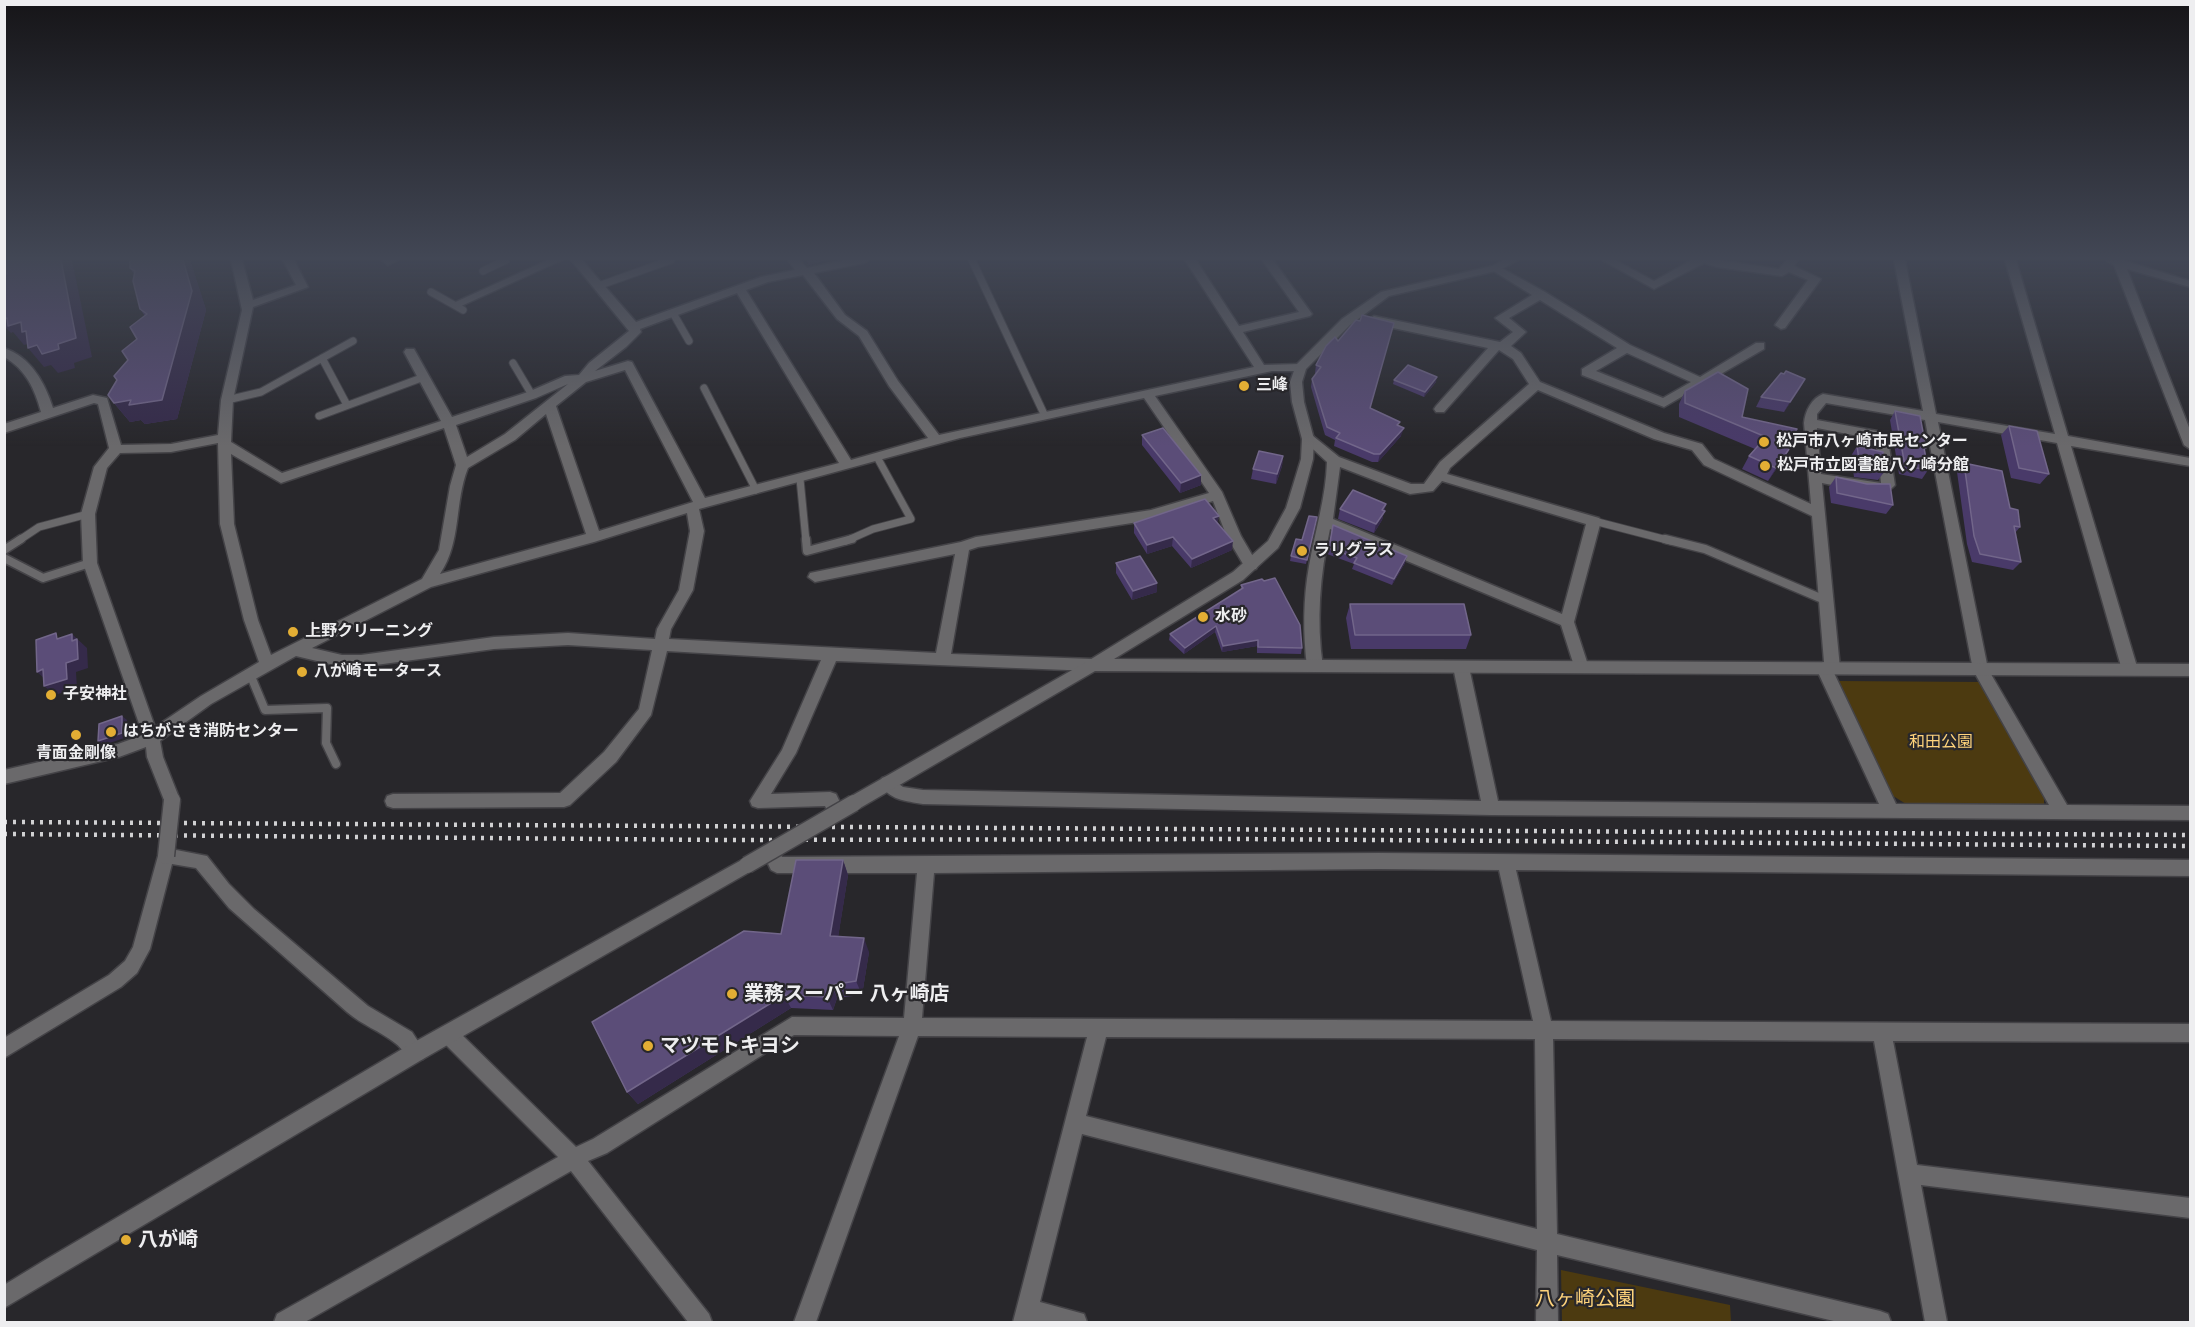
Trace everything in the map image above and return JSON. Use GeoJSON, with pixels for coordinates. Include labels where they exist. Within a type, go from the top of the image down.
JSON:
{"type":"FeatureCollection","features":[{"type":"Feature","properties":{"kind":"street"},"geometry":{"type":"LineString","coordinates":[[244,322],[227,400],[226,525],[251,620],[267,664]]}},
{"type":"Feature","properties":{"kind":"street"},"geometry":{"type":"LineString","coordinates":[[427,583],[446,549],[457,478],[463,465],[510,437],[582,379],[588,370],[625,344],[635,332],[630,322]]}},
{"type":"Feature","properties":{"kind":"street"},"geometry":{"type":"LineString","coordinates":[[634,327],[648,322]]}},
{"type":"Feature","properties":{"kind":"street"},"geometry":{"type":"LineString","coordinates":[[760,322],[847,465]]}},
{"type":"Feature","properties":{"kind":"street"},"geometry":{"type":"LineString","coordinates":[[848,322],[863,334],[893,383],[936,440]]}},
{"type":"Feature","properties":{"kind":"street"},"geometry":{"type":"LineString","coordinates":[[1231,322],[1261,369]]}},
{"type":"Feature","properties":{"kind":"street"},"geometry":{"type":"LineString","coordinates":[[1236,330],[1271,322]]}},
{"type":"Feature","properties":{"kind":"street"},"geometry":{"type":"LineString","coordinates":[[4,1298],[72,1254],[416,1052],[1094,666],[1238,576],[1273,544],[1293,508],[1307,459],[1308,439],[1298,402],[1296,382],[1300,368],[1348,322]]}},
{"type":"Feature","properties":{"kind":"street"},"geometry":{"type":"LineString","coordinates":[[1383,322],[1500,346],[1518,356],[1536,385],[1659,436],[1697,447],[1709,462],[1817,513]]}},
{"type":"Feature","properties":{"kind":"street"},"geometry":{"type":"LineString","coordinates":[[1440,409],[1500,346],[1520,332],[1506,322]]}},
{"type":"Feature","properties":{"kind":"street"},"geometry":{"type":"LineString","coordinates":[[1585,322],[1626,348],[1699,381]]}},
{"type":"Feature","properties":{"kind":"street"},"geometry":{"type":"LineString","coordinates":[[1911,322],[1981,670],[2062,812]]}},
{"type":"Feature","properties":{"kind":"street"},"geometry":{"type":"LineString","coordinates":[[2028,322],[2130,670]]}},
{"type":"Feature","properties":{"kind":"street"},"geometry":{"type":"LineString","coordinates":[[2139,322],[2190,445]]}},
{"type":"Feature","properties":{"kind":"street"},"geometry":{"type":"LineString","coordinates":[[1626,348],[1586,372],[1664,403],[1760,346]]}},
{"type":"Feature","properties":{"kind":"street"},"geometry":{"type":"LineString","coordinates":[[4,352],[29,369],[42,390],[48,413]]}},
{"type":"Feature","properties":{"kind":"street"},"geometry":{"type":"LineString","coordinates":[[410,352],[449,423],[463,465]]}},
{"type":"Feature","properties":{"kind":"street"},"geometry":{"type":"LineString","coordinates":[[4,1049],[115,981],[131,967],[141,949],[166,856],[172,800],[155,757],[152,738],[90,563],[88,514],[101,467],[116,449],[171,448],[225,441],[281,478],[532,395],[569,379],[582,379],[628,365],[696,505],[697,531],[686,590],[664,629],[646,711],[610,757],[564,800],[393,801]]}},
{"type":"Feature","properties":{"kind":"street"},"geometry":{"type":"LineString","coordinates":[[4,777],[119,750],[152,738],[206,700],[267,664],[427,583],[594,537],[696,505],[800,479],[936,440],[1044,414],[1261,369],[1300,368]]}},
{"type":"Feature","properties":{"kind":"street"},"geometry":{"type":"LineString","coordinates":[[1308,439],[1334,460],[1410,489],[1428,488],[1445,465],[1536,385]]}},
{"type":"Feature","properties":{"kind":"street"},"geometry":{"type":"LineString","coordinates":[[1148,394],[1217,495],[1234,537],[1251,565]]}},
{"type":"Feature","properties":{"kind":"street"},"geometry":{"type":"LineString","coordinates":[[1891,811],[1828,668],[1825,600],[1810,423],[1811,413],[1823,398],[2190,462]]}},
{"type":"Feature","properties":{"kind":"street"},"geometry":{"type":"LineString","coordinates":[[4,429],[93,399],[103,401],[116,449]]}},
{"type":"Feature","properties":{"kind":"street"},"geometry":{"type":"LineString","coordinates":[[550,406],[594,537]]}},
{"type":"Feature","properties":{"kind":"street"},"geometry":{"type":"LineString","coordinates":[[1810,423],[1872,434],[1883,443],[1888,485],[1880,489],[1815,477]]}},
{"type":"Feature","properties":{"kind":"street"},"geometry":{"type":"LineString","coordinates":[[1315,667],[1310,621],[1316,564],[1334,485],[1334,460]]}},
{"type":"Feature","properties":{"kind":"street"},"geometry":{"type":"LineString","coordinates":[[1438,476],[1594,521],[1567,622],[1581,668]]}},
{"type":"Feature","properties":{"kind":"street"},"geometry":{"type":"LineString","coordinates":[[814,578],[963,547],[976,542],[1151,515],[1217,495]]}},
{"type":"Feature","properties":{"kind":"street"},"geometry":{"type":"LineString","coordinates":[[1327,522],[1567,622]]}},
{"type":"Feature","properties":{"kind":"street"},"geometry":{"type":"LineString","coordinates":[[943,658],[963,547]]}},
{"type":"Feature","properties":{"kind":"street"},"geometry":{"type":"LineString","coordinates":[[294,650],[342,661],[361,661],[494,643],[568,639],[831,655],[1094,666],[2190,670]]}},
{"type":"Feature","properties":{"kind":"street"},"geometry":{"type":"LineString","coordinates":[[831,655],[788,753],[758,801],[830,799],[837,813]]}},
{"type":"Feature","properties":{"kind":"street"},"geometry":{"type":"LineString","coordinates":[[1461,668],[1491,808]]}},
{"type":"Feature","properties":{"kind":"street"},"geometry":{"type":"LineString","coordinates":[[888,783],[899,793],[923,797],[1491,808],[2190,813]]}},
{"type":"Feature","properties":{"kind":"street"},"geometry":{"type":"LineString","coordinates":[[770,851],[777,865],[1367,861],[2190,868]]}},
{"type":"Feature","properties":{"kind":"street"},"geometry":{"type":"LineString","coordinates":[[166,856],[201,861],[217,884],[272,937],[301,959],[363,1014],[411,1042],[416,1052]]}},
{"type":"Feature","properties":{"kind":"street"},"geometry":{"type":"LineString","coordinates":[[1506,863],[1544,1029],[1547,1323]]}},
{"type":"Feature","properties":{"kind":"street"},"geometry":{"type":"LineString","coordinates":[[804,1323],[912,1027],[926,865]]}},
{"type":"Feature","properties":{"kind":"street"},"geometry":{"type":"LineString","coordinates":[[285,1323],[573,1158],[600,1146],[792,1026],[2190,1033]]}},
{"type":"Feature","properties":{"kind":"street"},"geometry":{"type":"LineString","coordinates":[[1076,1323],[1026,1316],[1099,1028]]}},
{"type":"Feature","properties":{"kind":"street"},"geometry":{"type":"LineString","coordinates":[[1882,1032],[1936,1323]]}},
{"type":"Feature","properties":{"kind":"street"},"geometry":{"type":"LineString","coordinates":[[449,1035],[573,1158],[701,1323]]}},
{"type":"Feature","properties":{"kind":"street"},"geometry":{"type":"LineString","coordinates":[[1075,1123],[1546,1242],[1880,1323]]}},
{"type":"Feature","properties":{"kind":"street"},"geometry":{"type":"LineString","coordinates":[[1908,1174],[2190,1208]]}},
{"type":"Feature","properties":{"kind":"lane"},"geometry":{"type":"LineString","coordinates":[[678,322],[689,341]]}},
{"type":"Feature","properties":{"kind":"lane"},"geometry":{"type":"LineString","coordinates":[[1001,322],[1044,414]]}},
{"type":"Feature","properties":{"kind":"lane"},"geometry":{"type":"LineString","coordinates":[[227,400],[261,392],[353,341]]}},
{"type":"Feature","properties":{"kind":"lane"},"geometry":{"type":"LineString","coordinates":[[322,358],[347,405]]}},
{"type":"Feature","properties":{"kind":"lane"},"geometry":{"type":"LineString","coordinates":[[513,363],[532,395]]}},
{"type":"Feature","properties":{"kind":"lane"},"geometry":{"type":"LineString","coordinates":[[319,416],[424,377]]}},
{"type":"Feature","properties":{"kind":"lane"},"geometry":{"type":"LineString","coordinates":[[704,388],[756,490]]}},
{"type":"Feature","properties":{"kind":"lane"},"geometry":{"type":"LineString","coordinates":[[800,479],[807,550],[852,539],[910,519],[878,457]]}},
{"type":"Feature","properties":{"kind":"lane"},"geometry":{"type":"LineString","coordinates":[[4,550],[39,527],[88,514]]}},
{"type":"Feature","properties":{"kind":"lane"},"geometry":{"type":"LineString","coordinates":[[1594,521],[1704,549],[1825,600]]}},
{"type":"Feature","properties":{"kind":"lane"},"geometry":{"type":"LineString","coordinates":[[4,558],[43,578],[90,563]]}},
{"type":"Feature","properties":{"kind":"lane"},"geometry":{"type":"LineString","coordinates":[[250,674],[265,710],[327,708],[326,743],[336,765]]}},
{"type":"Feature","properties":{"kind":"green space","name":"和田公園"},"geometry":{"type":"Polygon","coordinates":[[[1838,681],[1980,682],[2044,795],[2044,805],[1906,804],[1890,794],[1838,681]]]}},
{"type":"Feature","properties":{"kind":"green space","name":"八ヶ崎公園"},"geometry":{"type":"Polygon","coordinates":[[[1561,1270],[1730,1305],[1731,1322],[1562,1322],[1561,1270]]]}},
{"type":"Feature","properties":{"kind":"building"},"geometry":{"type":"Polygon","coordinates":[[[7,322],[73,322],[76,338],[58,344],[59,349],[42,354],[37,345],[28,348],[26,331],[22,332],[21,322],[8,326],[7,322]]]}},
{"type":"Feature","properties":{"kind":"building"},"geometry":{"type":"Polygon","coordinates":[[[137,322],[183,322],[162,400],[129,405],[131,400],[114,403],[108,395],[117,380],[114,376],[128,360],[122,351],[137,339],[130,327],[137,322]]]}},
{"type":"Feature","properties":{"kind":"building"},"geometry":{"type":"Polygon","coordinates":[[[1354,322],[1394,323],[1370,408],[1400,422],[1397,425],[1404,428],[1380,454],[1374,454],[1336,438],[1340,433],[1327,427],[1312,379],[1321,367],[1316,365],[1326,346],[1335,337],[1338,341],[1354,322]]]}},
{"type":"Feature","properties":{"kind":"building"},"geometry":{"type":"Polygon","coordinates":[[[1408,365],[1437,377],[1425,392],[1394,380],[1408,365]]]}},
{"type":"Feature","properties":{"kind":"building"},"geometry":{"type":"Polygon","coordinates":[[[1786,371],[1805,379],[1790,402],[1761,397],[1781,373],[1784,374],[1786,371]]]}},
{"type":"Feature","properties":{"kind":"building"},"geometry":{"type":"Polygon","coordinates":[[[1718,372],[1748,389],[1742,417],[1797,429],[1792,437],[1796,439],[1776,468],[1749,456],[1766,437],[1685,403],[1685,391],[1718,372]]]}},
{"type":"Feature","properties":{"kind":"building"},"geometry":{"type":"Polygon","coordinates":[[[1895,411],[1920,416],[1928,470],[1905,466],[1895,411]]]}},
{"type":"Feature","properties":{"kind":"building"},"geometry":{"type":"Polygon","coordinates":[[[2009,426],[2037,431],[2049,474],[2019,468],[2009,426]]]}},
{"type":"Feature","properties":{"kind":"building"},"geometry":{"type":"Polygon","coordinates":[[[1163,428],[1201,475],[1181,483],[1142,435],[1163,428]]]}},
{"type":"Feature","properties":{"kind":"building"},"geometry":{"type":"Polygon","coordinates":[[[1857,446],[1883,452],[1885,471],[1860,467],[1857,446]]]}},
{"type":"Feature","properties":{"kind":"building"},"geometry":{"type":"Polygon","coordinates":[[[1259,451],[1283,456],[1277,474],[1253,469],[1259,451]]]}},
{"type":"Feature","properties":{"kind":"building"},"geometry":{"type":"Polygon","coordinates":[[[1964,463],[2002,471],[2010,508],[2018,510],[2020,527],[2014,526],[2021,562],[1980,554],[1974,536],[1964,463]]]}},
{"type":"Feature","properties":{"kind":"building"},"geometry":{"type":"Polygon","coordinates":[[[1836,477],[1867,484],[1890,484],[1893,505],[1837,493],[1836,477]]]}},
{"type":"Feature","properties":{"kind":"building"},"geometry":{"type":"Polygon","coordinates":[[[1353,490],[1386,504],[1382,510],[1385,511],[1376,524],[1340,509],[1353,490]]]}},
{"type":"Feature","properties":{"kind":"building"},"geometry":{"type":"Polygon","coordinates":[[[1205,499],[1219,516],[1213,518],[1233,541],[1192,559],[1173,537],[1147,545],[1134,523],[1205,499]]]}},
{"type":"Feature","properties":{"kind":"building"},"geometry":{"type":"Polygon","coordinates":[[[1309,516],[1317,517],[1307,560],[1291,556],[1296,539],[1302,540],[1309,516]]]}},
{"type":"Feature","properties":{"kind":"building"},"geometry":{"type":"Polygon","coordinates":[[[1333,525],[1407,556],[1394,579],[1354,563],[1357,558],[1329,548],[1333,525]]]}},
{"type":"Feature","properties":{"kind":"building"},"geometry":{"type":"Polygon","coordinates":[[[1140,556],[1157,583],[1133,591],[1116,563],[1140,556]]]}},
{"type":"Feature","properties":{"kind":"building"},"geometry":{"type":"Polygon","coordinates":[[[1275,578],[1300,625],[1302,648],[1258,647],[1258,640],[1223,646],[1216,626],[1185,648],[1170,634],[1243,588],[1241,585],[1275,578]]]}},
{"type":"Feature","properties":{"kind":"building"},"geometry":{"type":"Polygon","coordinates":[[[1350,604],[1464,604],[1471,635],[1355,635],[1350,604]]]}},
{"type":"Feature","properties":{"kind":"building"},"geometry":{"type":"Polygon","coordinates":[[[56,633],[57,639],[72,634],[72,641],[77,639],[78,659],[66,663],[67,679],[44,686],[43,669],[37,672],[36,640],[56,633]]]}},
{"type":"Feature","properties":{"kind":"building"},"geometry":{"type":"Polygon","coordinates":[[[122,716],[122,733],[98,741],[99,724],[122,716]]]}},
{"type":"Feature","properties":{"kind":"building"},"geometry":{"type":"Polygon","coordinates":[[[796,860],[843,860],[830,936],[864,938],[856,981],[831,985],[827,997],[784,995],[627,1092],[592,1022],[744,931],[781,934],[796,860]]]}},
{"type":"Feature","properties":{"kind":"railway"},"geometry":{"type":"LineString","coordinates":[[4,822],[2190,835]]}},
{"type":"Feature","properties":{"kind":"railway"},"geometry":{"type":"LineString","coordinates":[[4,834],[722,840],[1240,839],[2190,846]]}},
{"type":"Feature","properties":{"kind":"place","name":"三峰"},"geometry":{"type":"Point","coordinates":[1244,386]}},
{"type":"Feature","properties":{"kind":"place","name":"松戸市八ヶ崎市民センター"},"geometry":{"type":"Point","coordinates":[1764,442]}},
{"type":"Feature","properties":{"kind":"place","name":"松戸市立図書館八ケ崎分館"},"geometry":{"type":"Point","coordinates":[1765,466]}},
{"type":"Feature","properties":{"kind":"place","name":"ラリグラス"},"geometry":{"type":"Point","coordinates":[1302,551]}},
{"type":"Feature","properties":{"kind":"place","name":"水砂"},"geometry":{"type":"Point","coordinates":[1203,617]}},
{"type":"Feature","properties":{"kind":"place","name":"上野クリーニング"},"geometry":{"type":"Point","coordinates":[293,632]}},
{"type":"Feature","properties":{"kind":"place","name":"八が崎モータース"},"geometry":{"type":"Point","coordinates":[302,672]}},
{"type":"Feature","properties":{"kind":"place","name":"子安神社"},"geometry":{"type":"Point","coordinates":[51,695]}},
{"type":"Feature","properties":{"kind":"place","name":"はちがさき消防センター"},"geometry":{"type":"Point","coordinates":[111,732]}},
{"type":"Feature","properties":{"kind":"place","name":"青面金剛像"},"geometry":{"type":"Point","coordinates":[76,735]}},
{"type":"Feature","properties":{"kind":"place","name":"業務スーパー 八ヶ崎店"},"geometry":{"type":"Point","coordinates":[732,994]}},
{"type":"Feature","properties":{"kind":"place","name":"マツモトキヨシ"},"geometry":{"type":"Point","coordinates":[648,1046]}},
{"type":"Feature","properties":{"kind":"place","name":"八が崎"},"geometry":{"type":"Point","coordinates":[126,1240]}}]}
